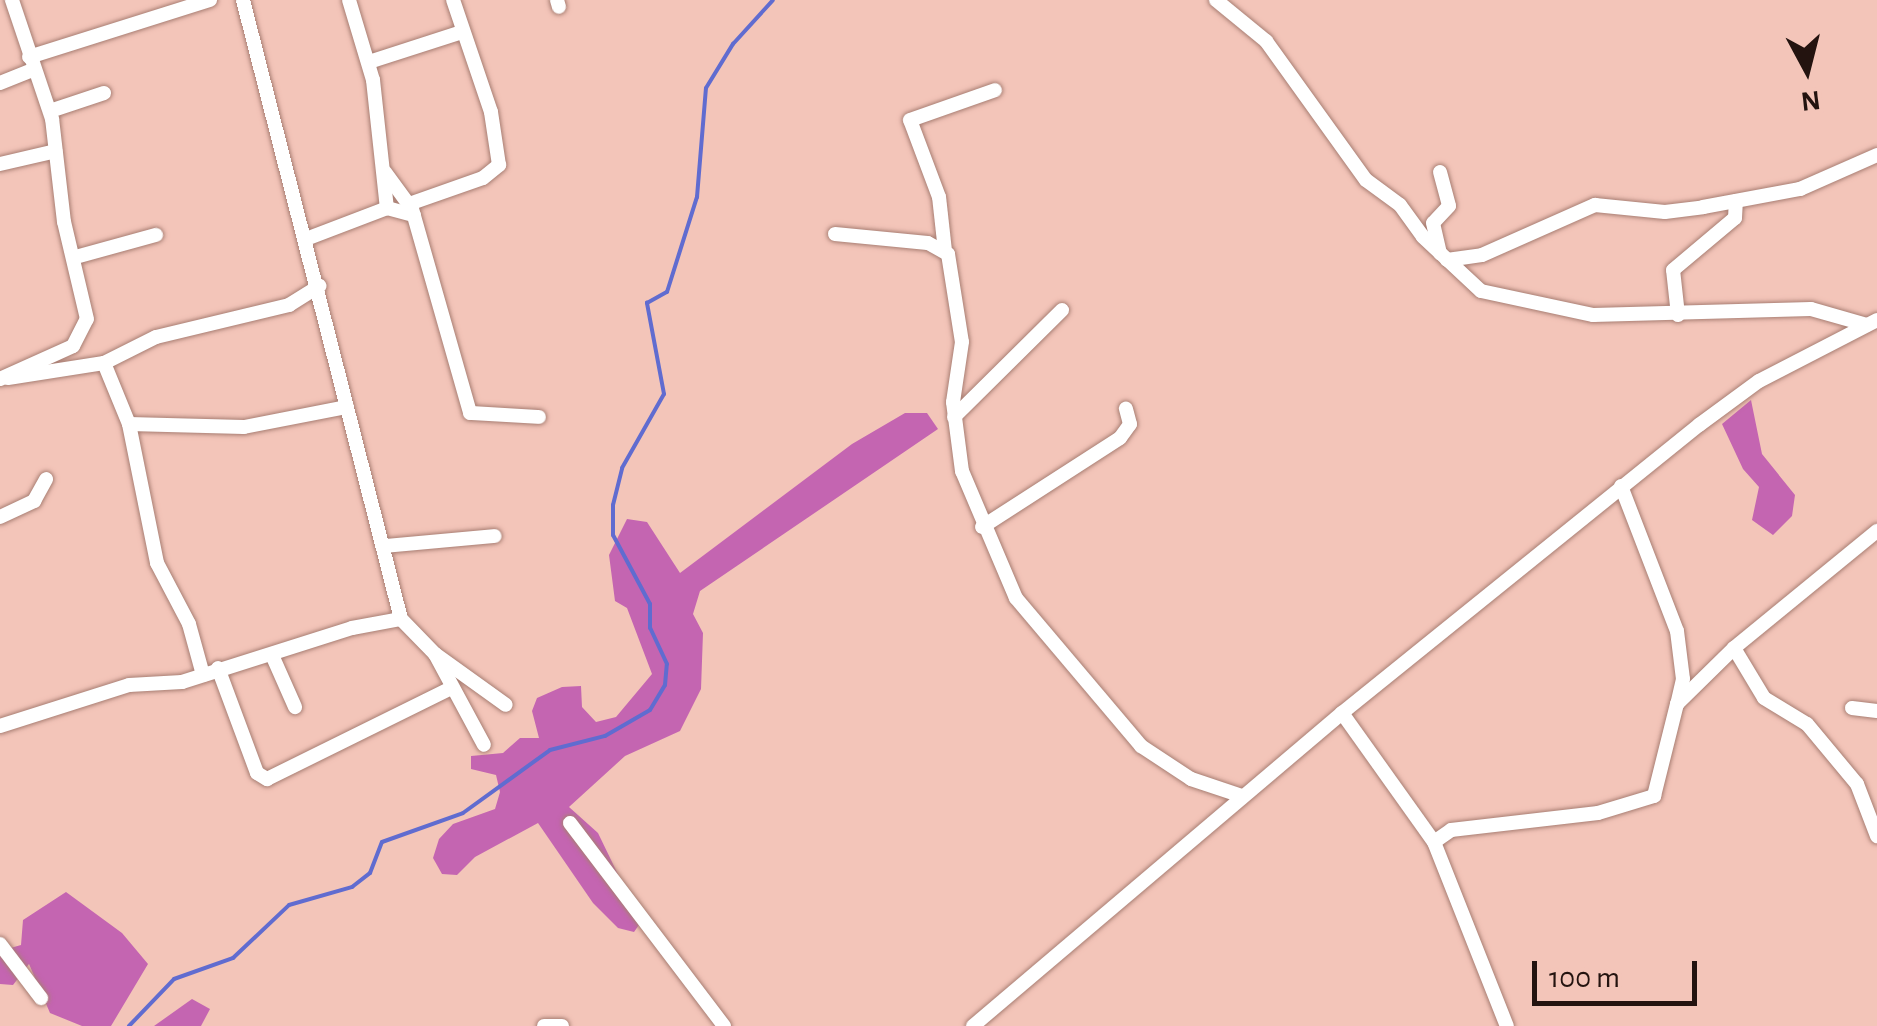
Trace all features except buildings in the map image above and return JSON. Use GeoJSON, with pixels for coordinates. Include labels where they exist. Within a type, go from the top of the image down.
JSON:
{"type":"FeatureCollection","features":[{"type":"Feature","properties":{"kind":"street"},"geometry":{"type":"LineString","coordinates":[[0,379],[80,340],[87,319],[50,110],[12,0]]}},
{"type":"Feature","properties":{"kind":"street"},"geometry":{"type":"LineString","coordinates":[[0,83],[32,63],[210,0]]}},
{"type":"Feature","properties":{"kind":"street"},"geometry":{"type":"LineString","coordinates":[[243,0],[320,286],[402,619],[435,654],[506,705]]}},
{"type":"Feature","properties":{"kind":"street"},"geometry":{"type":"LineString","coordinates":[[349,0],[370,62],[386,208]]}},
{"type":"Feature","properties":{"kind":"street"},"geometry":{"type":"LineString","coordinates":[[306,239],[386,208],[412,210],[483,178],[499,165],[487,98],[453,0]]}},
{"type":"Feature","properties":{"kind":"street"},"geometry":{"type":"LineString","coordinates":[[1216,0],[1266,41],[1358,171],[1400,204],[1473,287],[1515,300],[1594,315],[1678,316],[1811,309],[1872,323]]}},
{"type":"Feature","properties":{"kind":"street"},"geometry":{"type":"LineString","coordinates":[[370,62],[462,32]]}},
{"type":"Feature","properties":{"kind":"street"},"geometry":{"type":"LineString","coordinates":[[994,90],[910,120],[939,197],[962,342],[954,417],[962,471],[982,527],[1032,624],[1118,723],[1191,779],[1242,796]]}},
{"type":"Feature","properties":{"kind":"street"},"geometry":{"type":"LineString","coordinates":[[50,110],[104,93]]}},
{"type":"Feature","properties":{"kind":"street"},"geometry":{"type":"LineString","coordinates":[[0,164],[56,151]]}},
{"type":"Feature","properties":{"kind":"street"},"geometry":{"type":"LineString","coordinates":[[1444,257],[1482,255],[1595,205],[1665,212],[1736,201],[1800,189],[1877,155]]}},
{"type":"Feature","properties":{"kind":"street"},"geometry":{"type":"LineString","coordinates":[[385,172],[412,210],[466,406],[482,417],[539,418]]}},
{"type":"Feature","properties":{"kind":"street"},"geometry":{"type":"LineString","coordinates":[[1440,172],[1449,206],[1433,223],[1444,257]]}},
{"type":"Feature","properties":{"kind":"street"},"geometry":{"type":"LineString","coordinates":[[1678,316],[1672,270],[1716,239],[1735,218],[1736,201]]}},
{"type":"Feature","properties":{"kind":"street"},"geometry":{"type":"LineString","coordinates":[[835,234],[928,243],[946,251]]}},
{"type":"Feature","properties":{"kind":"street"},"geometry":{"type":"LineString","coordinates":[[76,257],[156,235]]}},
{"type":"Feature","properties":{"kind":"street"},"geometry":{"type":"LineString","coordinates":[[0,379],[104,362],[156,337],[289,305],[320,286]]}},
{"type":"Feature","properties":{"kind":"street"},"geometry":{"type":"LineString","coordinates":[[954,417],[1062,310]]}},
{"type":"Feature","properties":{"kind":"street"},"geometry":{"type":"LineString","coordinates":[[974,1026],[1242,796],[1621,486],[1759,381],[1872,323]]}},
{"type":"Feature","properties":{"kind":"street"},"geometry":{"type":"LineString","coordinates":[[104,362],[129,424],[157,563],[257,774],[267,779],[450,688]]}},
{"type":"Feature","properties":{"kind":"street"},"geometry":{"type":"LineString","coordinates":[[129,424],[244,427],[347,407]]}},
{"type":"Feature","properties":{"kind":"street"},"geometry":{"type":"LineString","coordinates":[[982,527],[1120,438],[1130,424],[1126,409]]}},
{"type":"Feature","properties":{"kind":"street"},"geometry":{"type":"LineString","coordinates":[[0,517],[34,501],[46,478]]}},
{"type":"Feature","properties":{"kind":"street"},"geometry":{"type":"LineString","coordinates":[[1434,842],[1451,830],[1641,804],[1662,783],[1682,679],[1677,630],[1621,486]]}},
{"type":"Feature","properties":{"kind":"street"},"geometry":{"type":"LineString","coordinates":[[1677,704],[1734,648],[1877,530]]}},
{"type":"Feature","properties":{"kind":"street"},"geometry":{"type":"LineString","coordinates":[[386,546],[495,536]]}},
{"type":"Feature","properties":{"kind":"street"},"geometry":{"type":"LineString","coordinates":[[0,726],[129,686],[211,672],[352,628],[402,619]]}},
{"type":"Feature","properties":{"kind":"street"},"geometry":{"type":"LineString","coordinates":[[1734,648],[1764,698],[1807,724],[1857,784],[1877,836]]}},
{"type":"Feature","properties":{"kind":"street"},"geometry":{"type":"LineString","coordinates":[[435,654],[484,745]]}},
{"type":"Feature","properties":{"kind":"street"},"geometry":{"type":"LineString","coordinates":[[272,655],[295,706]]}},
{"type":"Feature","properties":{"kind":"street"},"geometry":{"type":"LineString","coordinates":[[1852,708],[1877,711]]}},
{"type":"Feature","properties":{"kind":"street"},"geometry":{"type":"LineString","coordinates":[[1342,713],[1434,842],[1506,1026]]}},
{"type":"Feature","properties":{"kind":"street"},"geometry":{"type":"LineString","coordinates":[[570,823],[724,1026]]}},
{"type":"Feature","properties":{"kind":"street"},"geometry":{"type":"LineString","coordinates":[[0,944],[40,998]]}},
{"type":"Feature","properties":{"kind":"street"},"geometry":{"type":"LineString","coordinates":[[544,1026],[562,1026]]}},
{"type":"Feature","properties":{"kind":"shaded area"},"geometry":{"type":"Polygon","coordinates":[[[1751,400],[1762,454],[1795,495],[1792,516],[1773,535],[1752,520],[1759,487],[1743,469],[1722,424],[1751,400]]]}},
{"type":"Feature","properties":{"kind":"shaded area"},"geometry":{"type":"Polygon","coordinates":[[[905,413],[927,413],[938,429],[700,591],[693,614],[703,633],[701,689],[680,731],[625,756],[569,807],[598,833],[641,922],[634,932],[618,928],[593,903],[538,823],[475,857],[457,875],[442,874],[433,858],[439,839],[453,824],[495,809],[500,792],[496,775],[471,769],[471,756],[503,753],[520,738],[539,738],[532,711],[537,698],[562,687],[581,686],[582,707],[596,722],[616,717],[652,674],[627,608],[615,601],[609,555],[627,519],[647,522],[680,573],[852,444],[905,413]]]}},
{"type":"Feature","properties":{"kind":"shaded area"},"geometry":{"type":"Polygon","coordinates":[[[66,892],[122,933],[148,964],[111,1026],[82,1026],[50,1013],[29,964],[13,985],[0,984],[0,951],[21,945],[23,920],[66,892]]]}},
{"type":"Feature","properties":{"kind":"shaded area"},"geometry":{"type":"Polygon","coordinates":[[[192,999],[210,1009],[201,1026],[154,1026],[192,999]]]}},
{"type":"Feature","properties":{"kind":"waterway"},"geometry":{"type":"LineString","coordinates":[[129,1026],[174,979],[233,958],[289,905],[352,887],[370,873],[382,842],[463,813],[550,750],[605,736],[650,710],[665,685],[667,664],[650,628],[650,604],[613,535],[613,505],[622,468],[664,394],[647,303],[667,292],[697,197],[706,88],[733,44],[773,0]]}}]}
